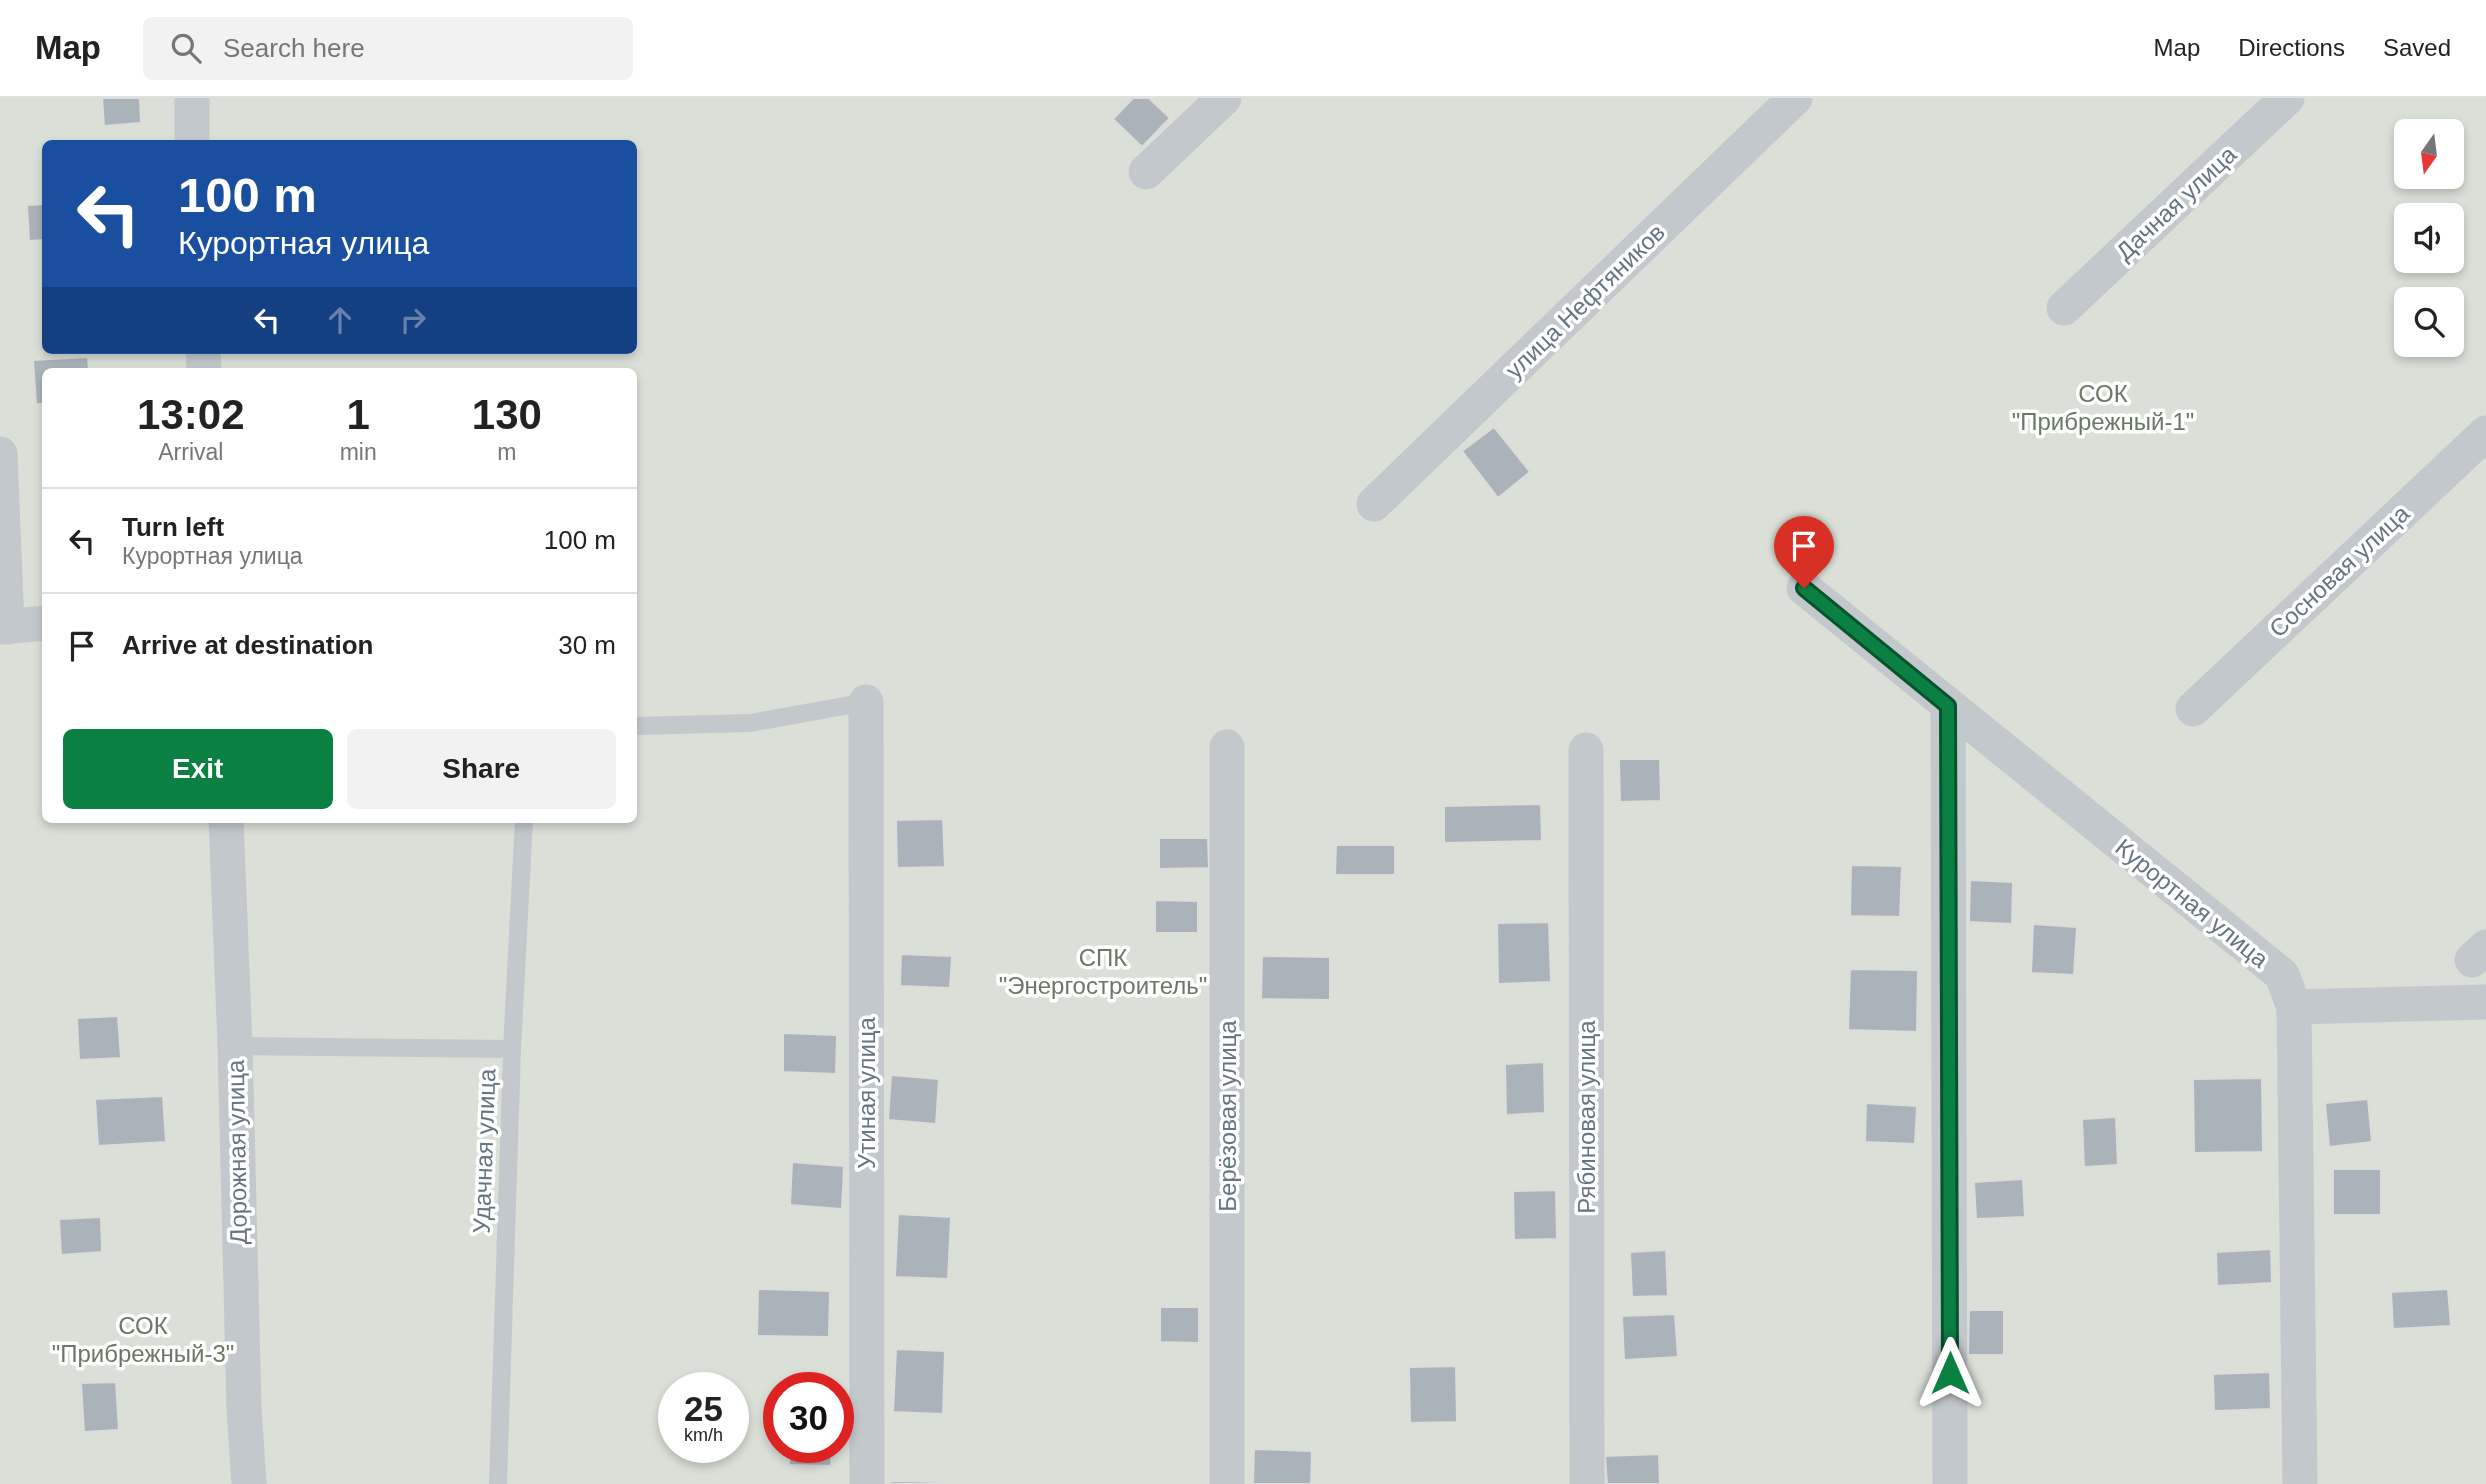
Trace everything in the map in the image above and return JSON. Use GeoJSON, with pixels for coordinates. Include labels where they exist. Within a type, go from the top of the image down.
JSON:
{"type":"FeatureCollection","features":[{"type":"Feature","properties":{"kind":"street"},"geometry":{"type":"LineString","coordinates":[[192,98],[192,140]]}},
{"type":"Feature","properties":{"kind":"street"},"geometry":{"type":"LineString","coordinates":[[1146,172],[1224,98]]}},
{"type":"Feature","properties":{"kind":"street","name":"улица Нефтяников"},"geometry":{"type":"LineString","coordinates":[[1374,504],[1795,98]]}},
{"type":"Feature","properties":{"kind":"street","name":"Дачная улица"},"geometry":{"type":"LineString","coordinates":[[2064,308],[2287,98]]}},
{"type":"Feature","properties":{"kind":"street","name":"Сосновая улица"},"geometry":{"type":"LineString","coordinates":[[2193,709],[2486,433]]}},
{"type":"Feature","properties":{"kind":"street"},"geometry":{"type":"LineString","coordinates":[[0,454],[3,627],[42,624]]}},
{"type":"Feature","properties":{"kind":"street","name":"Курортная улица"},"geometry":{"type":"LineString","coordinates":[[1804,588],[2282,975],[2294,1007],[2300,1484]]}},
{"type":"Feature","properties":{"kind":"street","name":"Утиная улица"},"geometry":{"type":"LineString","coordinates":[[866,702],[867,1484]]}},
{"type":"Feature","properties":{"kind":"street"},"geometry":{"type":"LineString","coordinates":[[1948,706],[1950,1484]]}},
{"type":"Feature","properties":{"kind":"street","name":"Берёзовая улица"},"geometry":{"type":"LineString","coordinates":[[1227,747],[1227,1484]]}},
{"type":"Feature","properties":{"kind":"street","name":"Рябиновая улица"},"geometry":{"type":"LineString","coordinates":[[1586,750],[1587,1484]]}},
{"type":"Feature","properties":{"kind":"street","name":"Дорожная улица"},"geometry":{"type":"LineString","coordinates":[[226,823],[244,1407],[250,1484]]}},
{"type":"Feature","properties":{"kind":"street"},"geometry":{"type":"LineString","coordinates":[[2294,1007],[2486,1002]]}},
{"type":"Feature","properties":{"kind":"lane"},"geometry":{"type":"LineString","coordinates":[[637,726],[750,723],[866,702]]}},
{"type":"Feature","properties":{"kind":"lane","name":"Удачная улица"},"geometry":{"type":"LineString","coordinates":[[498,1484],[512,1049],[524,823]]}},
{"type":"Feature","properties":{"kind":"lane"},"geometry":{"type":"LineString","coordinates":[[235,1046],[512,1049]]}},
{"type":"Feature","properties":{"kind":"green space","name":"СПК \"Энергостроитель\""},"geometry":{"type":"Polygon","coordinates":[[[0,98],[2486,98],[2486,1484],[0,1484],[0,98]]]}},
{"type":"Feature","properties":{"kind":"building"},"geometry":{"type":"Polygon","coordinates":[[[102,98],[140,98],[141,123],[104,126],[102,98]]]}},
{"type":"Feature","properties":{"kind":"building"},"geometry":{"type":"Polygon","coordinates":[[[1133,98],[1149,98],[1170,118],[1142,147],[1113,119],[1133,98]]]}},
{"type":"Feature","properties":{"kind":"building"},"geometry":{"type":"Polygon","coordinates":[[[42,204],[42,240],[29,241],[27,205],[42,204]]]}},
{"type":"Feature","properties":{"kind":"building"},"geometry":{"type":"Polygon","coordinates":[[[88,357],[89,368],[42,368],[42,404],[36,404],[33,360],[88,357]]]}},
{"type":"Feature","properties":{"kind":"building"},"geometry":{"type":"Polygon","coordinates":[[[1494,427],[1530,472],[1498,498],[1462,451],[1494,427]]]}},
{"type":"Feature","properties":{"kind":"building"},"geometry":{"type":"Polygon","coordinates":[[[1619,759],[1660,759],[1661,801],[1620,802],[1619,759]]]}},
{"type":"Feature","properties":{"kind":"building"},"geometry":{"type":"Polygon","coordinates":[[[1541,804],[1542,841],[1444,843],[1444,806],[1541,804]]]}},
{"type":"Feature","properties":{"kind":"building"},"geometry":{"type":"Polygon","coordinates":[[[943,819],[945,867],[897,868],[896,820],[943,819]]]}},
{"type":"Feature","properties":{"kind":"building"},"geometry":{"type":"Polygon","coordinates":[[[1159,838],[1208,838],[1209,868],[1159,869],[1159,838]]]}},
{"type":"Feature","properties":{"kind":"building"},"geometry":{"type":"Polygon","coordinates":[[[1336,845],[1395,845],[1395,875],[1335,875],[1336,845]]]}},
{"type":"Feature","properties":{"kind":"building"},"geometry":{"type":"Polygon","coordinates":[[[1851,865],[1902,866],[1900,917],[1850,916],[1851,865]]]}},
{"type":"Feature","properties":{"kind":"building"},"geometry":{"type":"Polygon","coordinates":[[[1970,880],[2013,882],[2012,924],[1969,922],[1970,880]]]}},
{"type":"Feature","properties":{"kind":"building"},"geometry":{"type":"Polygon","coordinates":[[[1155,900],[1198,901],[1198,933],[1155,933],[1155,900]]]}},
{"type":"Feature","properties":{"kind":"building"},"geometry":{"type":"Polygon","coordinates":[[[1549,922],[1551,982],[1498,984],[1497,923],[1549,922]]]}},
{"type":"Feature","properties":{"kind":"building"},"geometry":{"type":"Polygon","coordinates":[[[2033,924],[2077,927],[2074,975],[2031,973],[2033,924]]]}},
{"type":"Feature","properties":{"kind":"building"},"geometry":{"type":"Polygon","coordinates":[[[901,954],[952,956],[950,988],[900,986],[901,954]]]}},
{"type":"Feature","properties":{"kind":"building"},"geometry":{"type":"Polygon","coordinates":[[[1262,956],[1330,957],[1330,1000],[1261,999],[1262,956]]]}},
{"type":"Feature","properties":{"kind":"building"},"geometry":{"type":"Polygon","coordinates":[[[1850,969],[1918,970],[1917,1032],[1848,1030],[1850,969]]]}},
{"type":"Feature","properties":{"kind":"building"},"geometry":{"type":"Polygon","coordinates":[[[118,1016],[121,1058],[79,1060],[77,1018],[118,1016]]]}},
{"type":"Feature","properties":{"kind":"building"},"geometry":{"type":"Polygon","coordinates":[[[783,1033],[837,1035],[836,1074],[783,1072],[783,1033]]]}},
{"type":"Feature","properties":{"kind":"building"},"geometry":{"type":"Polygon","coordinates":[[[1544,1062],[1545,1113],[1506,1115],[1505,1064],[1544,1062]]]}},
{"type":"Feature","properties":{"kind":"building"},"geometry":{"type":"Polygon","coordinates":[[[891,1075],[939,1079],[936,1124],[888,1120],[891,1075]]]}},
{"type":"Feature","properties":{"kind":"building"},"geometry":{"type":"Polygon","coordinates":[[[2262,1078],[2263,1152],[2194,1153],[2193,1079],[2262,1078]]]}},
{"type":"Feature","properties":{"kind":"building"},"geometry":{"type":"Polygon","coordinates":[[[163,1096],[166,1142],[98,1146],[95,1099],[163,1096]]]}},
{"type":"Feature","properties":{"kind":"building"},"geometry":{"type":"Polygon","coordinates":[[[2368,1099],[2372,1142],[2329,1147],[2325,1103],[2368,1099]]]}},
{"type":"Feature","properties":{"kind":"building"},"geometry":{"type":"Polygon","coordinates":[[[1866,1103],[1917,1106],[1915,1144],[1865,1142],[1866,1103]]]}},
{"type":"Feature","properties":{"kind":"building"},"geometry":{"type":"Polygon","coordinates":[[[2116,1117],[2118,1165],[2084,1167],[2082,1119],[2116,1117]]]}},
{"type":"Feature","properties":{"kind":"building"},"geometry":{"type":"Polygon","coordinates":[[[792,1162],[844,1166],[842,1209],[790,1205],[792,1162]]]}},
{"type":"Feature","properties":{"kind":"building"},"geometry":{"type":"Polygon","coordinates":[[[2333,1169],[2381,1169],[2381,1215],[2333,1215],[2333,1169]]]}},
{"type":"Feature","properties":{"kind":"building"},"geometry":{"type":"Polygon","coordinates":[[[2023,1179],[2025,1217],[1976,1219],[1974,1182],[2023,1179]]]}},
{"type":"Feature","properties":{"kind":"building"},"geometry":{"type":"Polygon","coordinates":[[[1556,1190],[1557,1239],[1514,1240],[1513,1191],[1556,1190]]]}},
{"type":"Feature","properties":{"kind":"building"},"geometry":{"type":"Polygon","coordinates":[[[898,1214],[951,1217],[948,1279],[895,1277],[898,1214]]]}},
{"type":"Feature","properties":{"kind":"building"},"geometry":{"type":"Polygon","coordinates":[[[101,1217],[102,1252],[61,1255],[59,1219],[101,1217]]]}},
{"type":"Feature","properties":{"kind":"building"},"geometry":{"type":"Polygon","coordinates":[[[2271,1249],[2272,1283],[2217,1286],[2216,1252],[2271,1249]]]}},
{"type":"Feature","properties":{"kind":"building"},"geometry":{"type":"Polygon","coordinates":[[[1666,1250],[1668,1296],[1632,1297],[1630,1252],[1666,1250]]]}},
{"type":"Feature","properties":{"kind":"building"},"geometry":{"type":"Polygon","coordinates":[[[758,1289],[830,1291],[829,1337],[757,1336],[758,1289]]]}},
{"type":"Feature","properties":{"kind":"building"},"geometry":{"type":"Polygon","coordinates":[[[2448,1289],[2451,1326],[2393,1329],[2391,1292],[2448,1289]]]}},
{"type":"Feature","properties":{"kind":"building"},"geometry":{"type":"Polygon","coordinates":[[[1160,1307],[1199,1307],[1199,1343],[1160,1342],[1160,1307]]]}},
{"type":"Feature","properties":{"kind":"building"},"geometry":{"type":"Polygon","coordinates":[[[1969,1310],[2004,1310],[2004,1355],[1968,1355],[1969,1310]]]}},
{"type":"Feature","properties":{"kind":"building"},"geometry":{"type":"Polygon","coordinates":[[[1675,1314],[1678,1357],[1624,1360],[1622,1316],[1675,1314]]]}},
{"type":"Feature","properties":{"kind":"building"},"geometry":{"type":"Polygon","coordinates":[[[896,1349],[945,1351],[943,1414],[893,1412],[896,1349]]]}},
{"type":"Feature","properties":{"kind":"building"},"geometry":{"type":"Polygon","coordinates":[[[1456,1366],[1457,1422],[1410,1423],[1409,1367],[1456,1366]]]}},
{"type":"Feature","properties":{"kind":"building"},"geometry":{"type":"Polygon","coordinates":[[[2270,1372],[2271,1409],[2214,1411],[2213,1374],[2270,1372]]]}},
{"type":"Feature","properties":{"kind":"building"},"geometry":{"type":"Polygon","coordinates":[[[116,1382],[119,1430],[84,1432],[81,1383],[116,1382]]]}},
{"type":"Feature","properties":{"kind":"building"},"geometry":{"type":"Polygon","coordinates":[[[1254,1449],[1312,1451],[1311,1484],[1253,1484],[1254,1449]]]}},
{"type":"Feature","properties":{"kind":"building"},"geometry":{"type":"Polygon","coordinates":[[[1659,1454],[1660,1484],[1607,1484],[1605,1456],[1659,1454]]]}},
{"type":"Feature","properties":{"kind":"building"},"geometry":{"type":"Polygon","coordinates":[[[789,1463],[831,1463],[831,1466],[789,1463]]]}},
{"type":"Feature","properties":{"kind":"building"},"geometry":{"type":"Polygon","coordinates":[[[890,1481],[942,1482],[942,1484],[890,1484],[890,1481]]]}},
{"type":"Feature","properties":{"kind":"route"},"geometry":{"type":"LineString","coordinates":[[1804,588],[1948,706],[1950,1373]]}},
{"type":"Feature","properties":{"kind":"park label","name":"СОК \"Прибрежный-1\""},"geometry":{"type":"Point","coordinates":[2103,407]}},
{"type":"Feature","properties":{"kind":"park label","name":"СОК \"Прибрежный-3\""},"geometry":{"type":"Point","coordinates":[143,1339]}}]}
